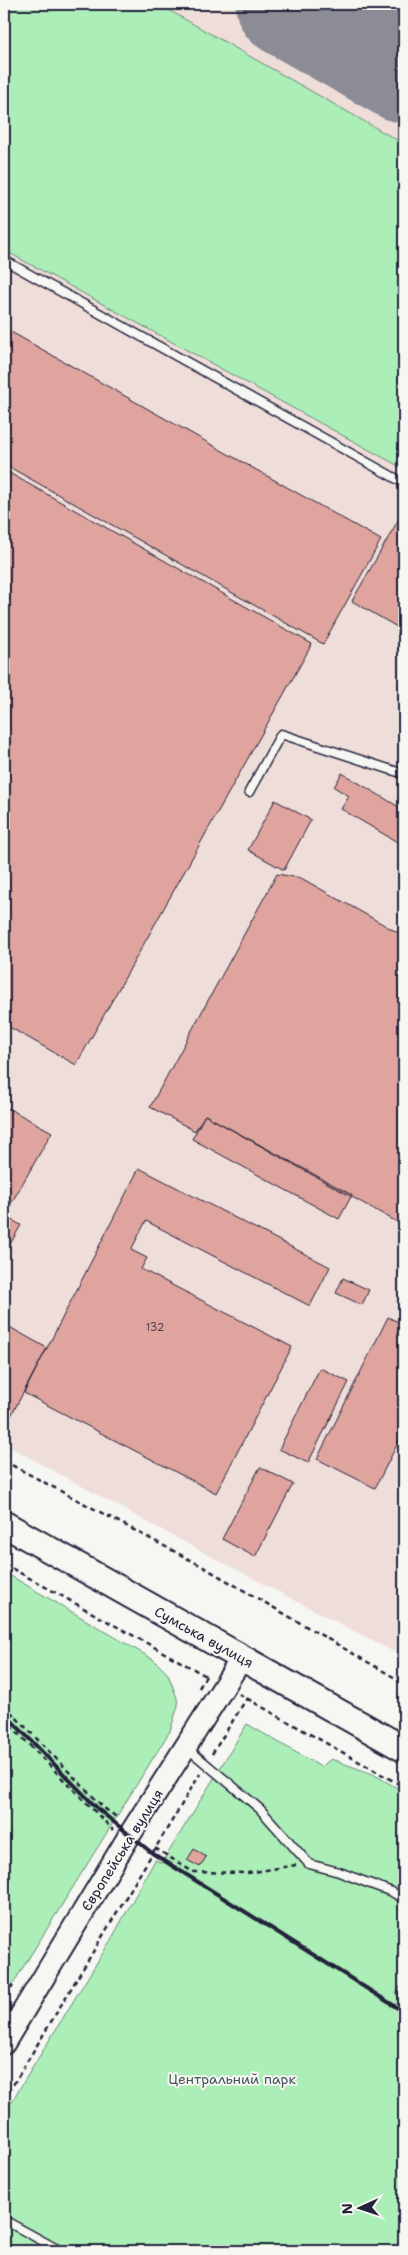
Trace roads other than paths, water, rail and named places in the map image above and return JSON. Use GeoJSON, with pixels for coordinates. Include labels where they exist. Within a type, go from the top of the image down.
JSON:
{"type":"FeatureCollection","features":[{"type":"Feature","properties":{"kind":"main road","name":"Сумська вулиця"},"geometry":{"type":"LineString","coordinates":[[4,1524],[404,1750]]}},
{"type":"Feature","properties":{"kind":"main road","name":"Європейська вулиця"},"geometry":{"type":"LineString","coordinates":[[4,2043],[129,1836],[242,1658]]}},
{"type":"Feature","properties":{"kind":"lane"},"geometry":{"type":"LineString","coordinates":[[4,260],[404,483]]}},
{"type":"Feature","properties":{"kind":"lane"},"geometry":{"type":"LineString","coordinates":[[249,792],[281,734],[404,774]]}},
{"type":"Feature","properties":{"kind":"lane"},"geometry":{"type":"LineString","coordinates":[[186,1747],[260,1809],[309,1864],[357,1878],[404,1899]]}},
{"type":"Feature","properties":{"kind":"lane"},"geometry":{"type":"LineString","coordinates":[[4,2220],[61,2251]]}},
{"type":"Feature","properties":{"kind":"railway"},"geometry":{"type":"LineString","coordinates":[[4,1713],[99,1810],[152,1853],[404,2012]]}},
{"type":"Feature","properties":{"kind":"park label","name":"Центральний парк"},"geometry":{"type":"Point","coordinates":[232,2079]}}]}
